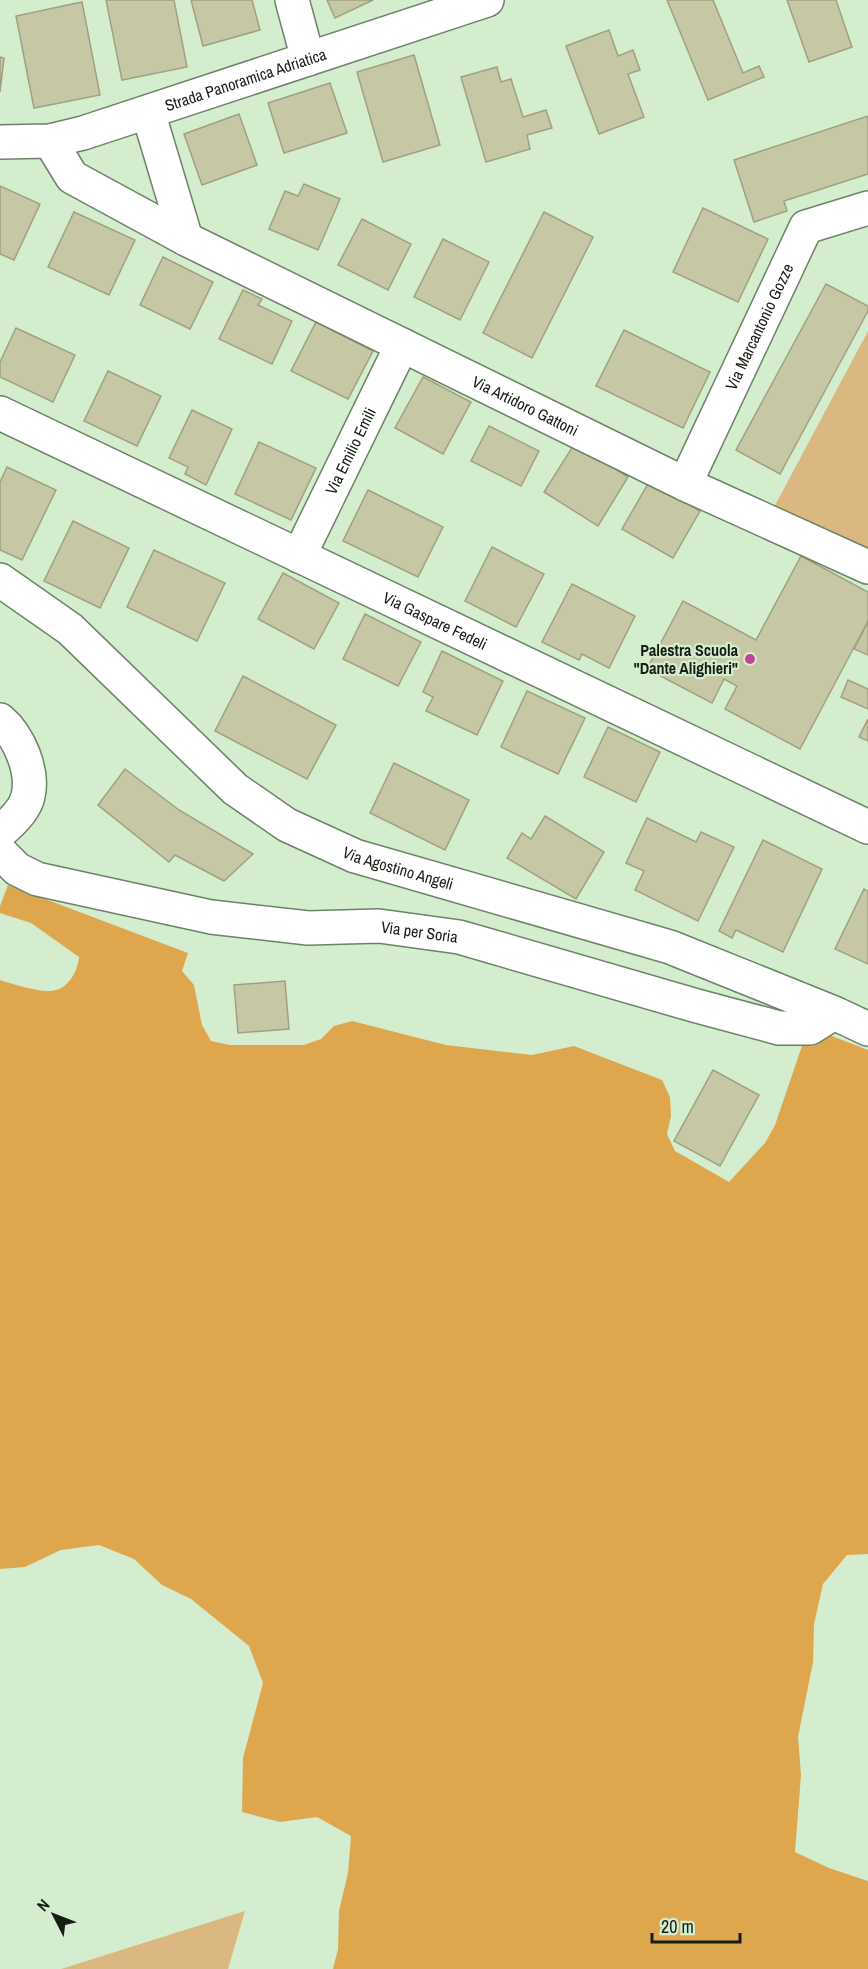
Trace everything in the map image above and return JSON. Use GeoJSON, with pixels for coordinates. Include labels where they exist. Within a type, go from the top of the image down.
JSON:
{"type":"FeatureCollection","features":[{"type":"Feature","properties":{"kind":"street"},"geometry":{"type":"LineString","coordinates":[[292,0],[308,58]]}},
{"type":"Feature","properties":{"kind":"street","name":"Strada Panoramica Adriatica"},"geometry":{"type":"LineString","coordinates":[[0,142],[50,141],[83,133],[487,0]]}},
{"type":"Feature","properties":{"kind":"street"},"geometry":{"type":"LineString","coordinates":[[148,112],[186,239]]}},
{"type":"Feature","properties":{"kind":"street","name":"Via Artidoro Gattoni"},"geometry":{"type":"LineString","coordinates":[[50,141],[72,177],[186,239],[685,484],[868,567]]}},
{"type":"Feature","properties":{"kind":"street","name":"Via Marcantonio Gozze"},"geometry":{"type":"LineString","coordinates":[[685,484],[806,227],[868,208]]}},
{"type":"Feature","properties":{"kind":"street","name":"Via Emilio Emili"},"geometry":{"type":"LineString","coordinates":[[299,556],[402,345]]}},
{"type":"Feature","properties":{"kind":"street","name":"Via Gaspare Fedeli"},"geometry":{"type":"LineString","coordinates":[[0,413],[868,827]]}},
{"type":"Feature","properties":{"kind":"street","name":"Via Agostino Angeli"},"geometry":{"type":"LineString","coordinates":[[0,580],[70,629],[236,789],[287,825],[355,856],[670,947],[868,1029]]}},
{"type":"Feature","properties":{"kind":"street"},"geometry":{"type":"LineString","coordinates":[[0,720],[22,748],[28,771],[28,796],[13,822],[0,832]]}},
{"type":"Feature","properties":{"kind":"street","name":"Via per Soria"},"geometry":{"type":"LineString","coordinates":[[0,852],[17,869],[37,879],[212,917],[308,928],[379,926],[459,937],[779,1028],[810,1028],[834,1013]]}},
{"type":"Feature","properties":{"kind":"shaded area"},"geometry":{"type":"Polygon","coordinates":[[[868,331],[868,556],[772,511],[868,331]]]}},
{"type":"Feature","properties":{"kind":"shaded area"},"geometry":{"type":"Polygon","coordinates":[[[8,885],[188,953],[182,971],[194,985],[202,1025],[211,1041],[230,1045],[304,1045],[321,1039],[334,1026],[352,1021],[446,1045],[532,1055],[574,1046],[662,1080],[670,1097],[671,1116],[667,1134],[675,1151],[729,1182],[765,1143],[775,1125],[803,1043],[824,1033],[868,1050],[868,1554],[847,1555],[823,1584],[814,1624],[813,1662],[798,1737],[801,1775],[795,1852],[829,1868],[868,1881],[868,1969],[333,1969],[338,1949],[339,1911],[348,1873],[351,1836],[317,1817],[280,1822],[242,1812],[243,1758],[263,1683],[249,1646],[191,1599],[162,1585],[134,1559],[99,1545],[61,1550],[25,1567],[0,1569],[0,980],[40,990],[57,990],[71,979],[77,968],[79,957],[31,923],[0,913],[0,906],[8,885]]]}},
{"type":"Feature","properties":{"kind":"shaded area"},"geometry":{"type":"Polygon","coordinates":[[[245,1911],[228,1969],[61,1969],[245,1911]]]}},
{"type":"Feature","properties":{"kind":"building"},"geometry":{"type":"Polygon","coordinates":[[[106,0],[174,0],[187,67],[122,80],[106,0]]]}},
{"type":"Feature","properties":{"kind":"building"},"geometry":{"type":"Polygon","coordinates":[[[191,0],[252,0],[260,30],[203,46],[191,0]]]}},
{"type":"Feature","properties":{"kind":"building"},"geometry":{"type":"Polygon","coordinates":[[[327,0],[373,0],[335,18],[327,0]]]}},
{"type":"Feature","properties":{"kind":"building"},"geometry":{"type":"Polygon","coordinates":[[[667,0],[713,0],[743,73],[759,66],[764,77],[708,100],[667,0]]]}},
{"type":"Feature","properties":{"kind":"building"},"geometry":{"type":"Polygon","coordinates":[[[787,0],[836,0],[852,47],[809,62],[787,0]]]}},
{"type":"Feature","properties":{"kind":"building"},"geometry":{"type":"Polygon","coordinates":[[[82,2],[100,95],[34,108],[16,16],[82,2]]]}},
{"type":"Feature","properties":{"kind":"building"},"geometry":{"type":"Polygon","coordinates":[[[609,30],[618,56],[633,50],[640,70],[628,74],[644,117],[599,134],[566,46],[609,30]]]}},
{"type":"Feature","properties":{"kind":"building"},"geometry":{"type":"Polygon","coordinates":[[[414,55],[440,145],[383,162],[357,72],[414,55]]]}},
{"type":"Feature","properties":{"kind":"building"},"geometry":{"type":"Polygon","coordinates":[[[0,57],[4,58],[0,92],[0,57]]]}},
{"type":"Feature","properties":{"kind":"building"},"geometry":{"type":"Polygon","coordinates":[[[497,67],[501,82],[511,79],[523,117],[546,110],[552,128],[527,135],[530,149],[486,162],[461,77],[497,67]]]}},
{"type":"Feature","properties":{"kind":"building"},"geometry":{"type":"Polygon","coordinates":[[[330,83],[347,133],[284,153],[268,103],[330,83]]]}},
{"type":"Feature","properties":{"kind":"building"},"geometry":{"type":"Polygon","coordinates":[[[239,114],[257,165],[202,185],[184,134],[239,114]]]}},
{"type":"Feature","properties":{"kind":"building"},"geometry":{"type":"Polygon","coordinates":[[[868,116],[868,174],[784,201],[787,211],[754,222],[734,160],[868,116]]]}},
{"type":"Feature","properties":{"kind":"building"},"geometry":{"type":"Polygon","coordinates":[[[304,184],[340,199],[318,250],[269,229],[285,191],[298,196],[304,184]]]}},
{"type":"Feature","properties":{"kind":"building"},"geometry":{"type":"Polygon","coordinates":[[[0,186],[40,204],[14,260],[0,254],[0,186]]]}},
{"type":"Feature","properties":{"kind":"building"},"geometry":{"type":"Polygon","coordinates":[[[703,208],[768,239],[738,302],[673,272],[703,208]]]}},
{"type":"Feature","properties":{"kind":"building"},"geometry":{"type":"Polygon","coordinates":[[[74,212],[135,240],[109,295],[48,267],[74,212]]]}},
{"type":"Feature","properties":{"kind":"building"},"geometry":{"type":"Polygon","coordinates":[[[544,212],[593,237],[532,358],[483,333],[544,212]]]}},
{"type":"Feature","properties":{"kind":"building"},"geometry":{"type":"Polygon","coordinates":[[[362,219],[411,244],[388,290],[338,265],[362,219]]]}},
{"type":"Feature","properties":{"kind":"building"},"geometry":{"type":"Polygon","coordinates":[[[443,239],[489,262],[460,320],[414,297],[443,239]]]}},
{"type":"Feature","properties":{"kind":"building"},"geometry":{"type":"Polygon","coordinates":[[[163,257],[213,282],[190,329],[140,305],[163,257]]]}},
{"type":"Feature","properties":{"kind":"building"},"geometry":{"type":"Polygon","coordinates":[[[826,284],[868,306],[868,311],[780,474],[736,450],[826,284]]]}},
{"type":"Feature","properties":{"kind":"building"},"geometry":{"type":"Polygon","coordinates":[[[243,290],[262,299],[258,305],[292,321],[272,364],[219,339],[243,290]]]}},
{"type":"Feature","properties":{"kind":"building"},"geometry":{"type":"Polygon","coordinates":[[[316,322],[373,351],[348,399],[291,371],[316,322]]]}},
{"type":"Feature","properties":{"kind":"building"},"geometry":{"type":"Polygon","coordinates":[[[16,328],[75,355],[53,402],[0,377],[0,362],[16,328]]]}},
{"type":"Feature","properties":{"kind":"building"},"geometry":{"type":"Polygon","coordinates":[[[624,330],[710,372],[683,428],[596,386],[624,330]]]}},
{"type":"Feature","properties":{"kind":"building"},"geometry":{"type":"Polygon","coordinates":[[[108,371],[161,396],[137,446],[84,421],[108,371]]]}},
{"type":"Feature","properties":{"kind":"building"},"geometry":{"type":"Polygon","coordinates":[[[423,377],[471,402],[443,454],[395,428],[423,377]]]}},
{"type":"Feature","properties":{"kind":"building"},"geometry":{"type":"Polygon","coordinates":[[[192,410],[232,429],[206,485],[185,474],[188,467],[169,458],[192,410]]]}},
{"type":"Feature","properties":{"kind":"building"},"geometry":{"type":"Polygon","coordinates":[[[489,426],[539,451],[521,486],[471,461],[489,426]]]}},
{"type":"Feature","properties":{"kind":"building"},"geometry":{"type":"Polygon","coordinates":[[[259,442],[316,468],[291,520],[235,494],[259,442]]]}},
{"type":"Feature","properties":{"kind":"building"},"geometry":{"type":"Polygon","coordinates":[[[575,443],[628,477],[598,526],[544,492],[575,443]]]}},
{"type":"Feature","properties":{"kind":"building"},"geometry":{"type":"Polygon","coordinates":[[[7,467],[56,490],[22,560],[0,550],[0,482],[7,467]]]}},
{"type":"Feature","properties":{"kind":"building"},"geometry":{"type":"Polygon","coordinates":[[[649,482],[700,511],[673,558],[622,529],[649,482]]]}},
{"type":"Feature","properties":{"kind":"building"},"geometry":{"type":"Polygon","coordinates":[[[368,490],[443,527],[418,577],[343,541],[368,490]]]}},
{"type":"Feature","properties":{"kind":"building"},"geometry":{"type":"Polygon","coordinates":[[[73,521],[129,548],[100,608],[44,581],[73,521]]]}},
{"type":"Feature","properties":{"kind":"building"},"geometry":{"type":"Polygon","coordinates":[[[492,547],[544,574],[516,627],[465,601],[492,547]]]}},
{"type":"Feature","properties":{"kind":"building"},"geometry":{"type":"Polygon","coordinates":[[[154,550],[225,583],[197,641],[127,607],[154,550]]]}},
{"type":"Feature","properties":{"kind":"building","name":"Palestra Scuola \"Dante Alighieri\""},"geometry":{"type":"Polygon","coordinates":[[[801,556],[868,592],[868,621],[800,749],[725,709],[737,686],[724,679],[712,703],[647,669],[683,601],[756,640],[801,556]]]}},
{"type":"Feature","properties":{"kind":"building"},"geometry":{"type":"Polygon","coordinates":[[[283,573],[339,603],[314,649],[258,619],[283,573]]]}},
{"type":"Feature","properties":{"kind":"building"},"geometry":{"type":"Polygon","coordinates":[[[572,584],[635,616],[609,668],[582,654],[579,660],[542,642],[572,584]]]}},
{"type":"Feature","properties":{"kind":"building"},"geometry":{"type":"Polygon","coordinates":[[[365,614],[421,642],[398,686],[343,659],[365,614]]]}},
{"type":"Feature","properties":{"kind":"building"},"geometry":{"type":"Polygon","coordinates":[[[868,622],[868,655],[854,649],[868,622]]]}},
{"type":"Feature","properties":{"kind":"building"},"geometry":{"type":"Polygon","coordinates":[[[442,651],[503,681],[477,735],[426,711],[433,697],[423,692],[442,651]]]}},
{"type":"Feature","properties":{"kind":"building"},"geometry":{"type":"Polygon","coordinates":[[[243,676],[336,725],[307,779],[215,731],[243,676]]]}},
{"type":"Feature","properties":{"kind":"building"},"geometry":{"type":"Polygon","coordinates":[[[848,680],[868,689],[868,709],[841,697],[848,680]]]}},
{"type":"Feature","properties":{"kind":"building"},"geometry":{"type":"Polygon","coordinates":[[[527,691],[585,718],[558,774],[501,747],[527,691]]]}},
{"type":"Feature","properties":{"kind":"building"},"geometry":{"type":"Polygon","coordinates":[[[868,719],[868,741],[859,737],[868,719]]]}},
{"type":"Feature","properties":{"kind":"building"},"geometry":{"type":"Polygon","coordinates":[[[608,727],[660,752],[636,802],[584,777],[608,727]]]}},
{"type":"Feature","properties":{"kind":"building"},"geometry":{"type":"Polygon","coordinates":[[[394,763],[469,800],[445,850],[370,813],[394,763]]]}},
{"type":"Feature","properties":{"kind":"building"},"geometry":{"type":"Polygon","coordinates":[[[125,769],[179,810],[253,854],[224,881],[175,855],[169,862],[98,805],[125,769]]]}},
{"type":"Feature","properties":{"kind":"building"},"geometry":{"type":"Polygon","coordinates":[[[545,816],[604,852],[576,899],[507,858],[522,833],[531,839],[545,816]]]}},
{"type":"Feature","properties":{"kind":"building"},"geometry":{"type":"Polygon","coordinates":[[[647,818],[696,842],[701,832],[734,847],[698,921],[635,890],[644,871],[626,863],[647,818]]]}},
{"type":"Feature","properties":{"kind":"building"},"geometry":{"type":"Polygon","coordinates":[[[763,840],[822,869],[783,952],[736,930],[732,938],[719,931],[763,840]]]}},
{"type":"Feature","properties":{"kind":"building"},"geometry":{"type":"Polygon","coordinates":[[[864,889],[868,891],[868,964],[835,949],[864,889]]]}},
{"type":"Feature","properties":{"kind":"building"},"geometry":{"type":"Polygon","coordinates":[[[285,981],[289,1029],[238,1033],[234,985],[285,981]]]}},
{"type":"Feature","properties":{"kind":"building"},"geometry":{"type":"Polygon","coordinates":[[[713,1070],[759,1095],[720,1166],[674,1141],[713,1070]]]}},
{"type":"Feature","properties":{"kind":"place","name":"Palestra Scuola \"Dante Alighieri\""},"geometry":{"type":"Point","coordinates":[750,659]}}]}
